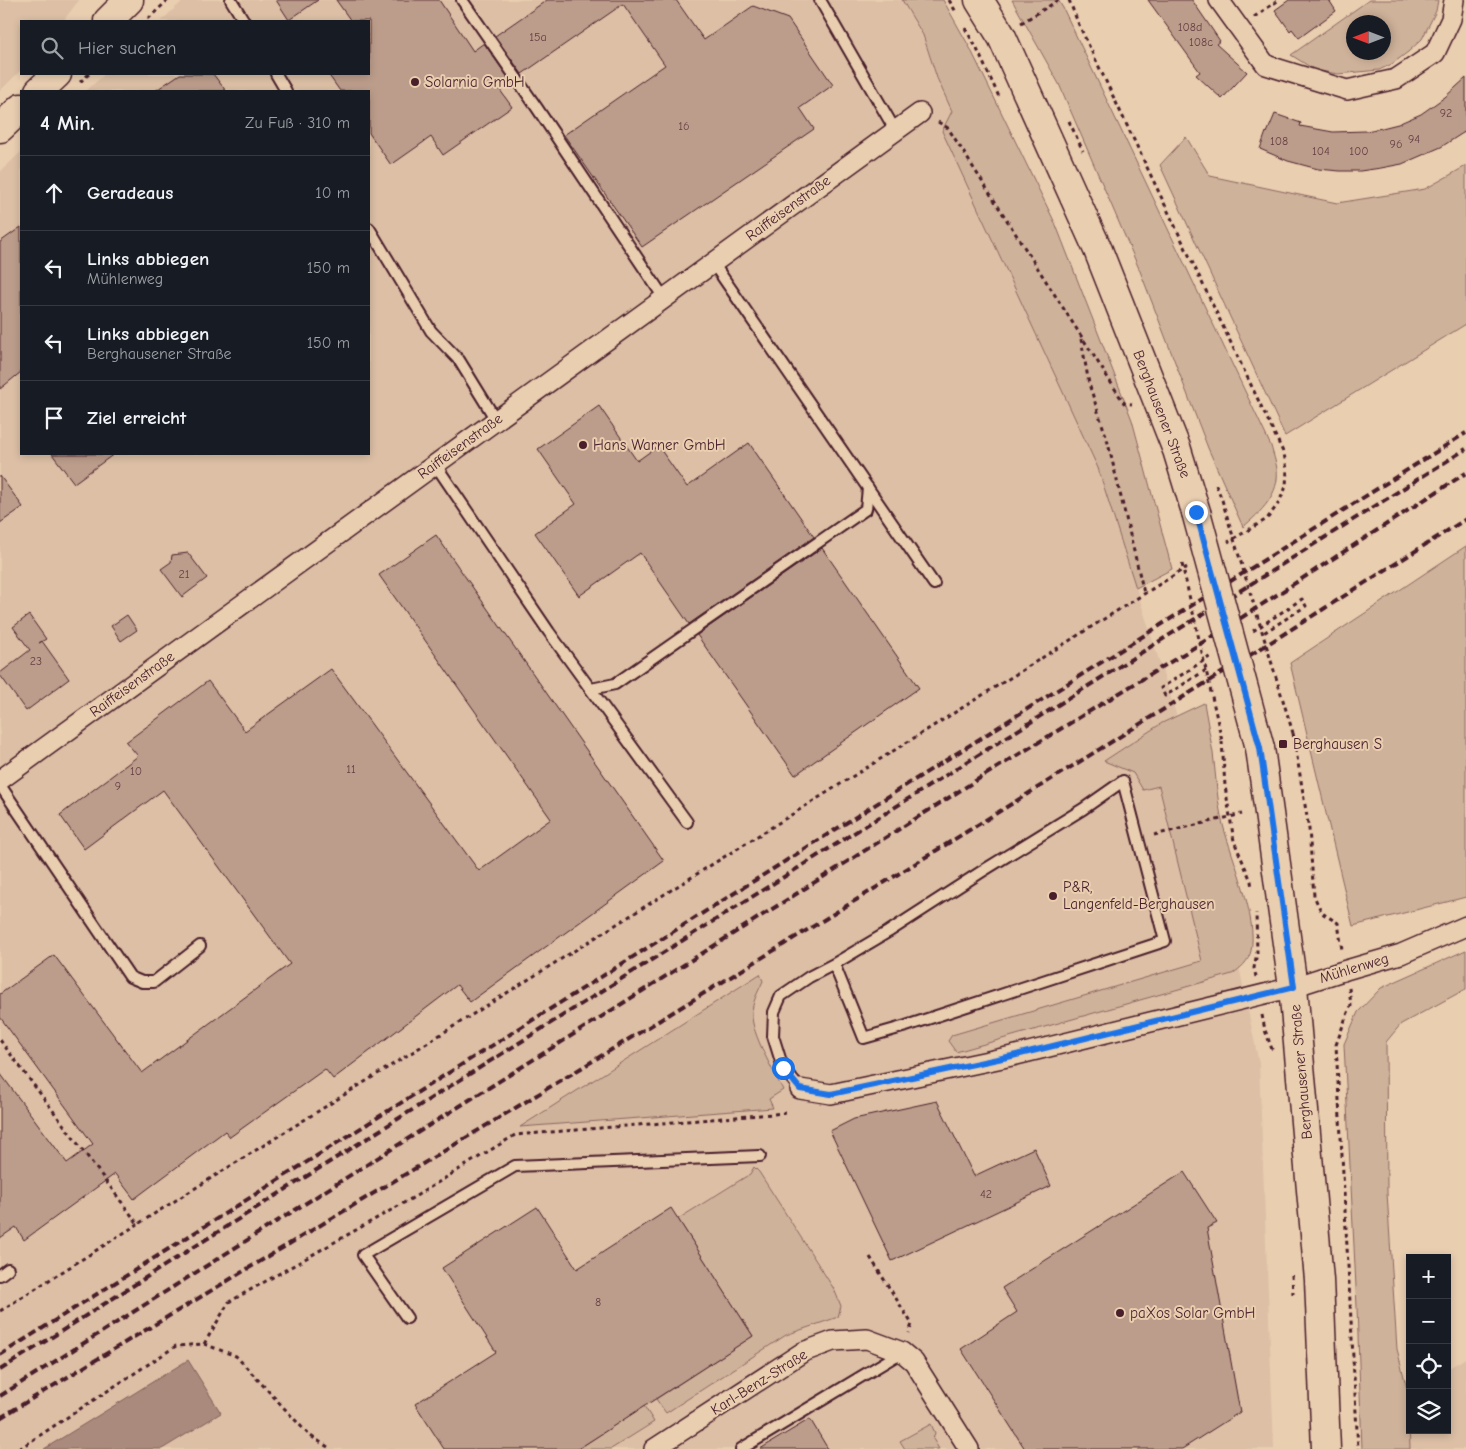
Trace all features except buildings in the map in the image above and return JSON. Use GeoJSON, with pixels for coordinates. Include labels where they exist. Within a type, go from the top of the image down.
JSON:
{"type":"FeatureCollection","features":[{"type":"Feature","properties":{"kind":"main road"},"geometry":{"type":"LineString","coordinates":[[109,20],[129,0]]}},
{"type":"Feature","properties":{"kind":"main road","name":"Berghausener Straße"},"geometry":{"type":"LineString","coordinates":[[979,0],[1002,37],[1098,250],[1178,450],[1260,748],[1294,987],[1319,1280],[1326,1449]]}},
{"type":"Feature","properties":{"kind":"main road"},"geometry":{"type":"LineString","coordinates":[[40,90],[56,75]]}},
{"type":"Feature","properties":{"kind":"main road"},"geometry":{"type":"LineString","coordinates":[[0,128],[20,109]]}},
{"type":"Feature","properties":{"kind":"street"},"geometry":{"type":"LineString","coordinates":[[1219,0],[1266,65],[1347,90],[1396,79],[1435,53],[1451,19],[1454,0]]}},
{"type":"Feature","properties":{"kind":"street","name":"Raiffeisenstraße"},"geometry":{"type":"LineString","coordinates":[[0,780],[920,112]]}},
{"type":"Feature","properties":{"kind":"street","name":"Mühlenweg"},"geometry":{"type":"LineString","coordinates":[[800,1089],[831,1094],[1012,1056],[1259,996],[1401,954],[1466,926]]}},
{"type":"Feature","properties":{"kind":"street","name":"Karl-Benz-Straße"},"geometry":{"type":"LineString","coordinates":[[654,1449],[803,1352],[833,1341],[867,1340],[902,1352],[914,1362],[969,1449]]}},
{"type":"Feature","properties":{"kind":"lane"},"geometry":{"type":"LineString","coordinates":[[231,0],[243,20]]}},
{"type":"Feature","properties":{"kind":"lane"},"geometry":{"type":"LineString","coordinates":[[462,0],[664,298]]}},
{"type":"Feature","properties":{"kind":"lane"},"geometry":{"type":"LineString","coordinates":[[820,0],[895,130]]}},
{"type":"Feature","properties":{"kind":"lane"},"geometry":{"type":"LineString","coordinates":[[277,75],[285,90]]}},
{"type":"Feature","properties":{"kind":"lane"},"geometry":{"type":"LineString","coordinates":[[370,230],[431,331],[459,360],[496,420]]}},
{"type":"Feature","properties":{"kind":"lane"},"geometry":{"type":"LineString","coordinates":[[713,263],[934,584]]}},
{"type":"Feature","properties":{"kind":"lane"},"geometry":{"type":"LineString","coordinates":[[435,464],[549,632],[688,822]]}},
{"type":"Feature","properties":{"kind":"lane"},"geometry":{"type":"LineString","coordinates":[[590,689],[615,684],[866,509],[868,488]]}},
{"type":"Feature","properties":{"kind":"lane"},"geometry":{"type":"LineString","coordinates":[[800,1089],[783,1068],[773,1036],[774,1012],[781,996],[809,977],[888,932],[1041,836],[1123,781],[1165,941],[864,1038],[834,964]]}},
{"type":"Feature","properties":{"kind":"lane"},"geometry":{"type":"LineString","coordinates":[[0,786],[130,977],[142,982],[154,982],[200,946]]}},
{"type":"Feature","properties":{"kind":"lane"},"geometry":{"type":"LineString","coordinates":[[407,1318],[363,1255],[515,1166],[760,1156]]}},
{"type":"Feature","properties":{"kind":"lane"},"geometry":{"type":"LineString","coordinates":[[741,1449],[902,1352]]}},
{"type":"Feature","properties":{"kind":"path"},"geometry":{"type":"LineString","coordinates":[[146,20],[168,0]]}},
{"type":"Feature","properties":{"kind":"path"},"geometry":{"type":"LineString","coordinates":[[1021,24],[1059,0]]}},
{"type":"Feature","properties":{"kind":"path"},"geometry":{"type":"LineString","coordinates":[[1069,0],[1083,34],[1284,454],[1287,469],[1286,486],[1278,504],[1267,519],[1226,544]]}},
{"type":"Feature","properties":{"kind":"path"},"geometry":{"type":"LineString","coordinates":[[1239,28],[1279,0]]}},
{"type":"Feature","properties":{"kind":"path"},"geometry":{"type":"LineString","coordinates":[[920,112],[948,128],[1124,403],[1135,404]]}},
{"type":"Feature","properties":{"kind":"path"},"geometry":{"type":"LineString","coordinates":[[1081,336],[1089,384],[1107,439],[1144,593]]}},
{"type":"Feature","properties":{"kind":"path"},"geometry":{"type":"LineString","coordinates":[[1222,500],[1293,733],[1309,829],[1314,896],[1322,913],[1338,923],[1352,1006],[1336,1045],[1358,1449]]}},
{"type":"Feature","properties":{"kind":"path"},"geometry":{"type":"LineString","coordinates":[[1182,564],[1222,741],[1225,786],[1234,841],[1251,881],[1254,895]]}},
{"type":"Feature","properties":{"kind":"path"},"geometry":{"type":"LineString","coordinates":[[0,1311],[1193,564]]}},
{"type":"Feature","properties":{"kind":"path"},"geometry":{"type":"LineString","coordinates":[[1262,634],[1306,606],[1302,599],[1274,618]]}},
{"type":"Feature","properties":{"kind":"path"},"geometry":{"type":"LineString","coordinates":[[1191,669],[1161,688],[1165,696],[1206,670]]}},
{"type":"Feature","properties":{"kind":"path"},"geometry":{"type":"LineString","coordinates":[[1293,768],[1299,767]]}},
{"type":"Feature","properties":{"kind":"path"},"geometry":{"type":"LineString","coordinates":[[1139,839],[1242,814]]}},
{"type":"Feature","properties":{"kind":"path"},"geometry":{"type":"LineString","coordinates":[[1256,907],[1257,953],[1254,968],[1265,1030],[1275,1059]]}},
{"type":"Feature","properties":{"kind":"path"},"geometry":{"type":"LineString","coordinates":[[0,1040],[138,1224]]}},
{"type":"Feature","properties":{"kind":"path"},"geometry":{"type":"LineString","coordinates":[[870,1257],[912,1324],[902,1352]]}},
{"type":"Feature","properties":{"kind":"path"},"geometry":{"type":"LineString","coordinates":[[1291,1266],[1293,1295]]}},
{"type":"Feature","properties":{"kind":"path"},"geometry":{"type":"LineString","coordinates":[[19,1449],[176,1346],[204,1344],[236,1356],[309,1435],[331,1449]]}},
{"type":"Feature","properties":{"kind":"shaded area"},"geometry":{"type":"Polygon","coordinates":[[[0,0],[79,0],[64,20],[20,20],[20,71],[0,91],[0,0]]]}},
{"type":"Feature","properties":{"kind":"shaded area"},"geometry":{"type":"Polygon","coordinates":[[[184,0],[902,0],[923,35],[937,78],[952,111],[942,131],[1098,468],[1208,815],[1259,1064],[1274,1449],[0,1449],[0,172],[20,153],[20,455],[370,455],[370,90],[87,90],[104,75],[370,75],[370,20],[162,20],[184,0]]]}},
{"type":"Feature","properties":{"kind":"shaded area"},"geometry":{"type":"Polygon","coordinates":[[[902,0],[943,0],[970,48],[1056,225],[1132,420],[1172,569],[1136,588],[1098,468],[942,131],[952,111],[937,78],[923,35],[902,0]]]}},
{"type":"Feature","properties":{"kind":"shaded area"},"geometry":{"type":"Polygon","coordinates":[[[1012,0],[1058,0],[1063,8],[1271,446],[1277,469],[1275,486],[1268,502],[1243,527],[1208,448],[1140,271],[1059,84],[1012,0]]]}},
{"type":"Feature","properties":{"kind":"shaded area"},"geometry":{"type":"Polygon","coordinates":[[[1369,0],[1438,0],[1436,11],[1422,39],[1392,64],[1379,70],[1338,74],[1315,70],[1291,55],[1346,16],[1346,60],[1391,60],[1391,15],[1348,15],[1369,0]]]}},
{"type":"Feature","properties":{"kind":"shaded area"},"geometry":{"type":"Polygon","coordinates":[[[1186,137],[1210,176],[1337,203],[1425,189],[1466,166],[1466,324],[1285,436],[1160,165],[1186,137]]]}},
{"type":"Feature","properties":{"kind":"shaded area"},"geometry":{"type":"Polygon","coordinates":[[[1466,546],[1466,897],[1353,926],[1290,663],[1466,546]]]}},
{"type":"Feature","properties":{"kind":"shaded area"},"geometry":{"type":"Polygon","coordinates":[[[1204,703],[1221,816],[1248,905],[1251,922],[1251,951],[1246,962],[1232,974],[956,1052],[948,1041],[952,1035],[1202,961],[1159,786],[1143,790],[1133,773],[1104,761],[1162,723],[1204,703]]]}},
{"type":"Feature","properties":{"kind":"shaded area"},"geometry":{"type":"Polygon","coordinates":[[[1466,950],[1466,989],[1401,1024],[1386,1042],[1387,1193],[1397,1349],[1406,1385],[1406,1434],[1409,1434],[1410,1449],[1362,1449],[1344,1044],[1358,1012],[1381,988],[1466,950]]]}},
{"type":"Feature","properties":{"kind":"shaded area"},"geometry":{"type":"Polygon","coordinates":[[[760,974],[763,981],[753,1005],[752,1014],[755,1031],[783,1090],[769,1099],[773,1108],[520,1127],[760,974]]]}},
{"type":"Feature","properties":{"kind":"shaded area"},"geometry":{"type":"Polygon","coordinates":[[[754,1167],[834,1289],[841,1306],[838,1317],[786,1335],[666,1413],[656,1399],[753,1336],[678,1219],[750,1174],[754,1167]]]}},
{"type":"Feature","properties":{"kind":"shaded area"},"geometry":{"type":"Polygon","coordinates":[[[1466,1358],[1466,1449],[1410,1449],[1409,1434],[1451,1434],[1451,1367],[1466,1358]]]}},
{"type":"Feature","properties":{"kind":"shaded area"},"geometry":{"type":"Polygon","coordinates":[[[188,1360],[221,1413],[162,1449],[44,1449],[188,1360]]]}},
{"type":"Feature","properties":{"kind":"shaded area"},"geometry":{"type":"Polygon","coordinates":[[[644,1406],[654,1422],[611,1449],[578,1449],[644,1406]]]}},
{"type":"Feature","properties":{"kind":"shaded area"},"geometry":{"type":"Polygon","coordinates":[[[931,1424],[935,1433],[933,1439],[939,1449],[905,1449],[900,1441],[931,1424]]]}},
{"type":"Feature","properties":{"kind":"railway"},"geometry":{"type":"LineString","coordinates":[[0,1355],[1466,433]]}},
{"type":"Feature","properties":{"kind":"railway"},"geometry":{"type":"LineString","coordinates":[[0,1370],[1466,449]]}},
{"type":"Feature","properties":{"kind":"railway"},"geometry":{"type":"LineString","coordinates":[[0,1396],[980,778],[1213,636],[1466,473]]}},
{"type":"Feature","properties":{"kind":"railway"},"geometry":{"type":"LineString","coordinates":[[0,1418],[838,911],[1216,677],[1466,519]]}},
{"type":"Feature","properties":{"kind":"place","name":"Solarnia GmbH"},"geometry":{"type":"Point","coordinates":[415,82]}},
{"type":"Feature","properties":{"kind":"place","name":"Hans Warner GmbH"},"geometry":{"type":"Point","coordinates":[583,445]}},
{"type":"Feature","properties":{"kind":"place","name":"Berghausen S"},"geometry":{"type":"Point","coordinates":[1283,744]}},
{"type":"Feature","properties":{"kind":"place","name":"P&R, Langenfeld-Berghausen"},"geometry":{"type":"Point","coordinates":[1053,896]}},
{"type":"Feature","properties":{"kind":"place","name":"paXos Solar GmbH"},"geometry":{"type":"Point","coordinates":[1120,1313]}},
{"type":"Feature","properties":{"kind":"route"},"geometry":{"type":"LineString","coordinates":[[783,1068],[800,1089],[831,1094],[1012,1056],[1294,987],[1270,830],[1260,748],[1196,512]]}}]}
